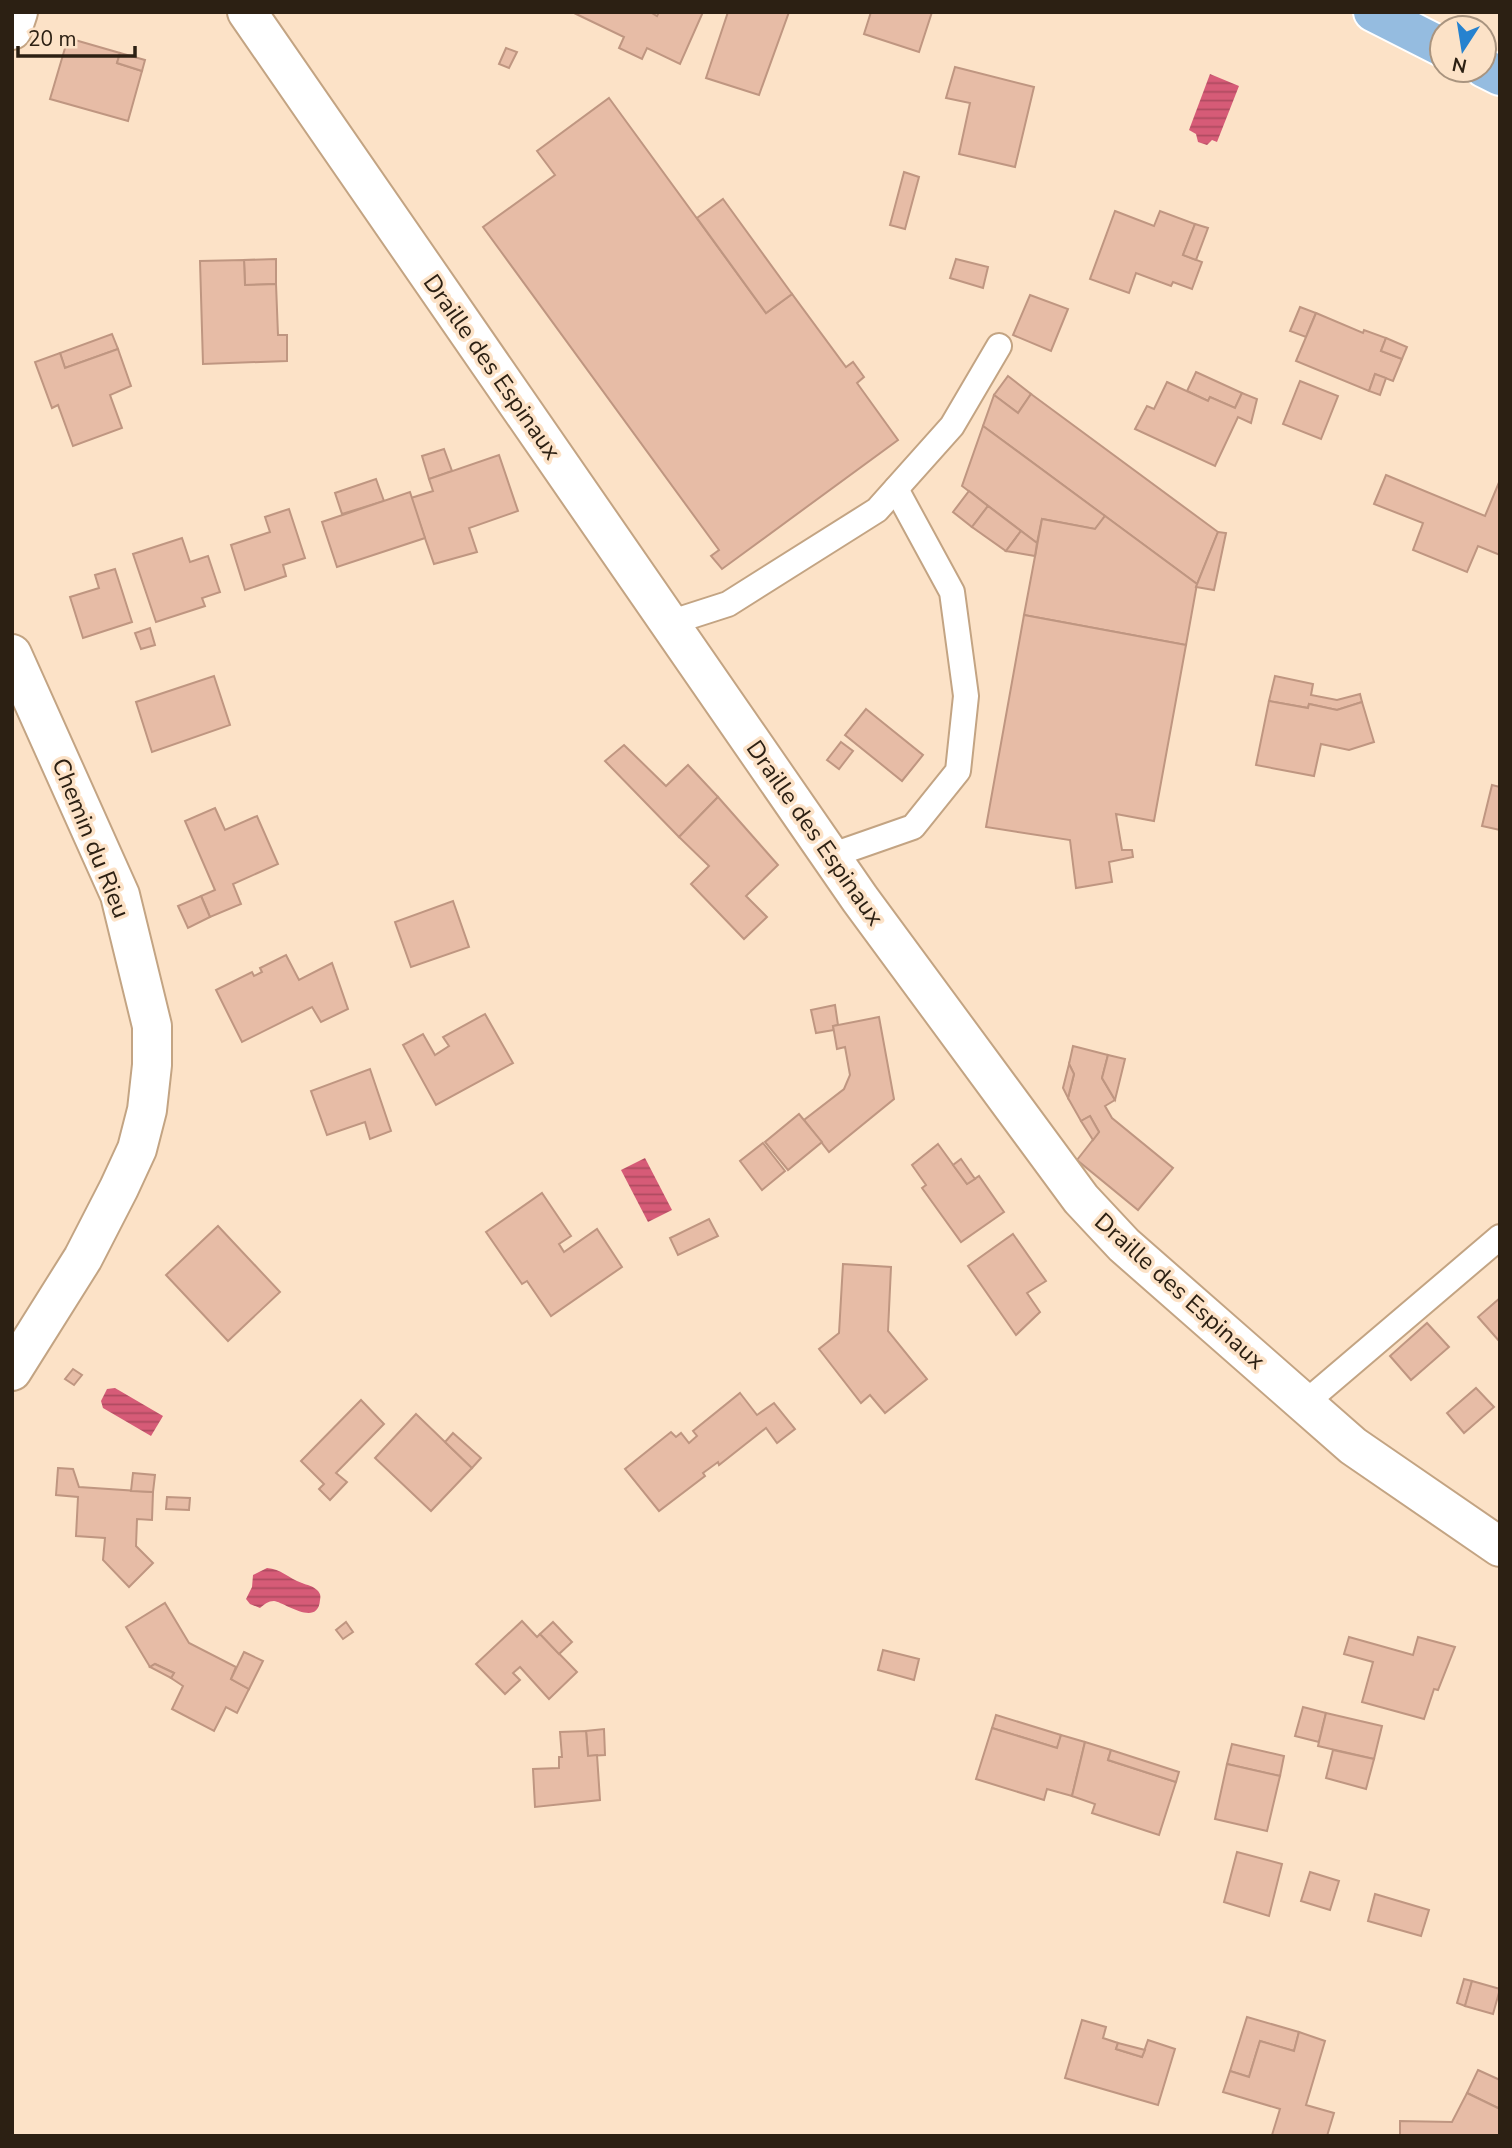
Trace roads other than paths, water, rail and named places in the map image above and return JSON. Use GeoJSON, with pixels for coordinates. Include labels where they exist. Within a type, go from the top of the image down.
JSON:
{"type":"FeatureCollection","features":[{"type":"Feature","properties":{"kind":"main road"},"geometry":{"type":"LineString","coordinates":[[1373,12],[1428,40]]}},
{"type":"Feature","properties":{"kind":"street"},"geometry":{"type":"LineString","coordinates":[[12,30],[18,12]]}},
{"type":"Feature","properties":{"kind":"street","name":"Draille des Espinaux"},"geometry":{"type":"LineString","coordinates":[[247,12],[830,856],[1081,1199],[1124,1245],[1353,1446],[1500,1546]]}},
{"type":"Feature","properties":{"kind":"street","name":"Chemin du Rieu"},"geometry":{"type":"LineString","coordinates":[[12,654],[120,895],[152,1027],[152,1065],[137,1149],[83,1258],[12,1371]]}},
{"type":"Feature","properties":{"kind":"lane"},"geometry":{"type":"LineString","coordinates":[[669,623],[728,604],[877,510],[952,426],[999,346]]}},
{"type":"Feature","properties":{"kind":"lane"},"geometry":{"type":"LineString","coordinates":[[830,856],[913,827],[958,771],[966,696],[952,592],[895,489]]}},
{"type":"Feature","properties":{"kind":"lane"},"geometry":{"type":"LineString","coordinates":[[1304,1403],[1500,1237]]}}]}
